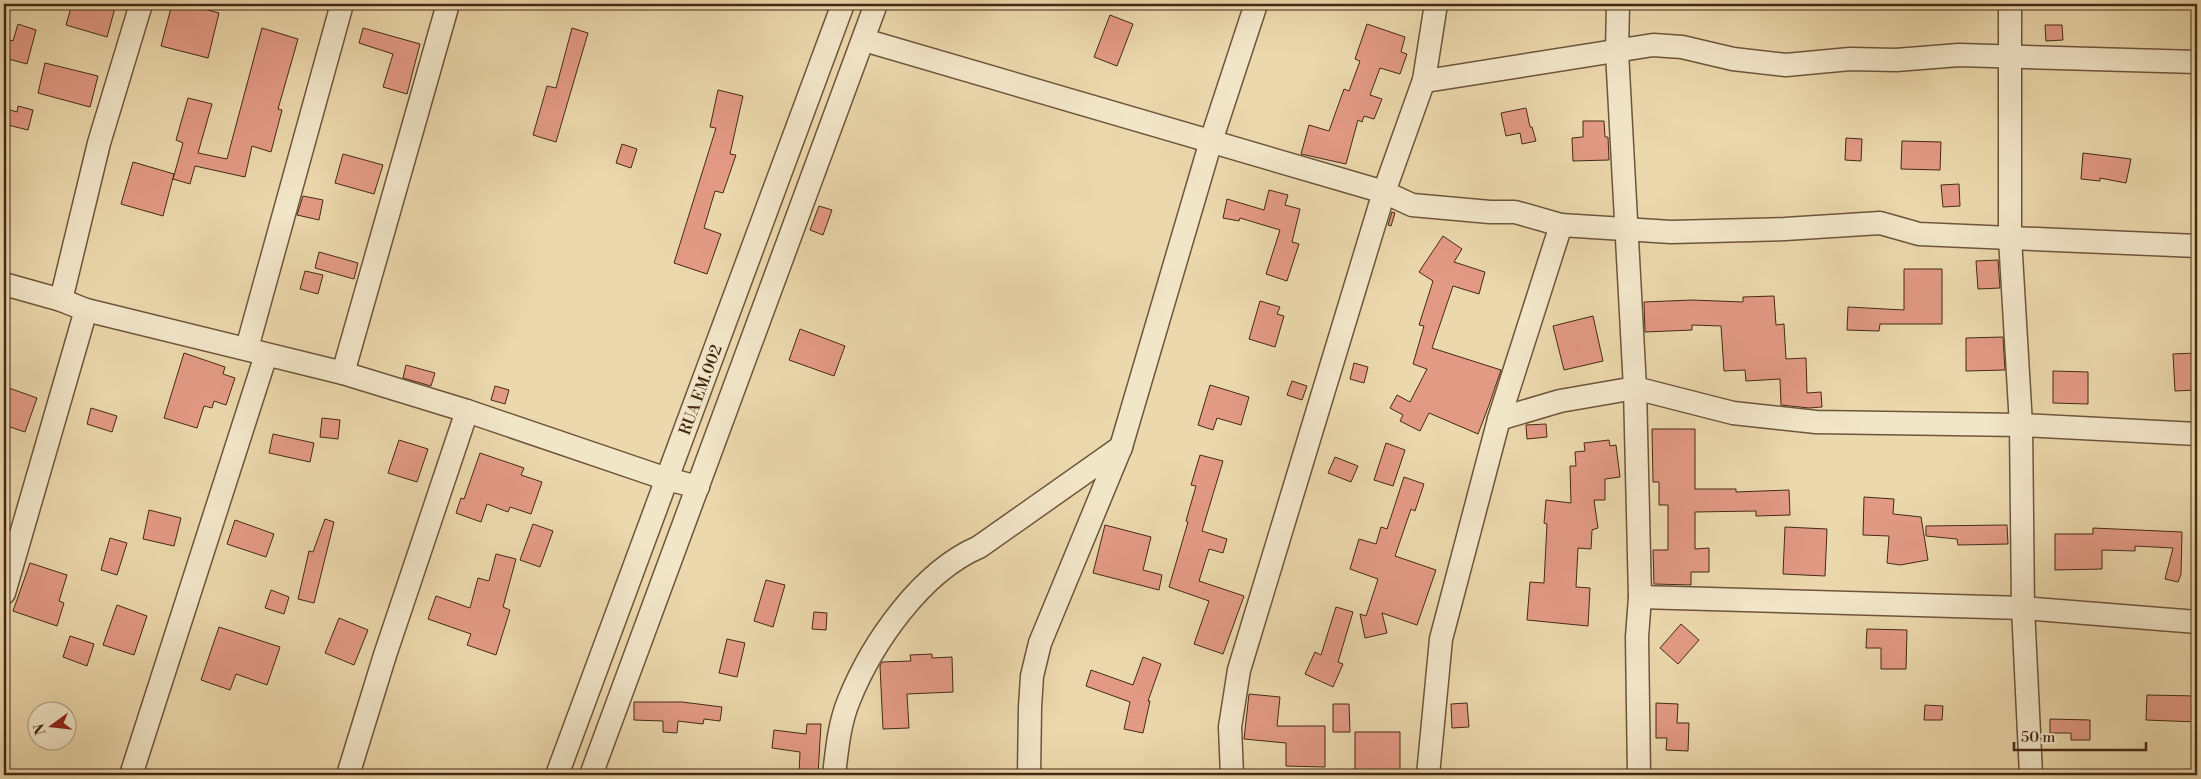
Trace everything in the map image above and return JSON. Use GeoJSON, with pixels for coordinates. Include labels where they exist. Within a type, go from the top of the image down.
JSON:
{"type":"FeatureCollection","features":[{"type":"Feature","properties":{"kind":"street"},"geometry":{"type":"LineString","coordinates":[[61,300],[99,143],[141,4]]}},
{"type":"Feature","properties":{"kind":"street"},"geometry":{"type":"LineString","coordinates":[[131,775],[256,352],[342,4]]}},
{"type":"Feature","properties":{"kind":"street"},"geometry":{"type":"LineString","coordinates":[[343,373],[448,4]]}},
{"type":"Feature","properties":{"kind":"street","name":"RUA EM.002"},"geometry":{"type":"LineString","coordinates":[[557,775],[843,4]]}},
{"type":"Feature","properties":{"kind":"street","name":"RUA EM.002"},"geometry":{"type":"LineString","coordinates":[[592,775],[876,4]]}},
{"type":"Feature","properties":{"kind":"street"},"geometry":{"type":"LineString","coordinates":[[1030,775],[1032,676],[1040,643],[1121,447],[1210,141],[1256,4]]}},
{"type":"Feature","properties":{"kind":"street"},"geometry":{"type":"LineString","coordinates":[[1232,775],[1230,727],[1239,670],[1384,192],[1424,80],[1436,4]]}},
{"type":"Feature","properties":{"kind":"street"},"geometry":{"type":"LineString","coordinates":[[1618,4],[1617,52],[1635,388],[1640,597],[1637,637],[1639,775]]}},
{"type":"Feature","properties":{"kind":"street"},"geometry":{"type":"LineString","coordinates":[[2010,4],[2010,238],[2021,425],[2023,608],[2031,775]]}},
{"type":"Feature","properties":{"kind":"street"},"geometry":{"type":"LineString","coordinates":[[864,40],[1384,192],[1412,205],[1449,210],[1515,212],[1561,225],[1671,232],[1784,229],[1880,223],[1920,234],[2197,246]]}},
{"type":"Feature","properties":{"kind":"street"},"geometry":{"type":"LineString","coordinates":[[1424,80],[1653,45],[1682,47],[1733,59],[1786,65],[1850,59],[1896,60],[1959,55],[2197,62]]}},
{"type":"Feature","properties":{"kind":"street"},"geometry":{"type":"LineString","coordinates":[[1428,775],[1441,639],[1499,419],[1561,225]]}},
{"type":"Feature","properties":{"kind":"street"},"geometry":{"type":"LineString","coordinates":[[4,284],[61,300],[86,310],[343,373],[467,411],[667,479],[698,487]]}},
{"type":"Feature","properties":{"kind":"street"},"geometry":{"type":"LineString","coordinates":[[4,593],[86,310]]}},
{"type":"Feature","properties":{"kind":"street"},"geometry":{"type":"LineString","coordinates":[[1499,419],[1560,401],[1635,388],[1733,413],[1816,422],[2021,425],[2197,434]]}},
{"type":"Feature","properties":{"kind":"street"},"geometry":{"type":"LineString","coordinates":[[348,775],[385,655],[467,411]]}},
{"type":"Feature","properties":{"kind":"street"},"geometry":{"type":"LineString","coordinates":[[834,775],[837,740],[848,701],[872,652],[904,605],[960,555],[979,546],[1121,447]]}},
{"type":"Feature","properties":{"kind":"street"},"geometry":{"type":"LineString","coordinates":[[1640,597],[2023,608],[2197,622]]}},
{"type":"Feature","properties":{"kind":"building"},"geometry":{"type":"Polygon","coordinates":[[[72,4],[102,4],[115,8],[107,37],[66,25],[72,4]]]}},
{"type":"Feature","properties":{"kind":"building"},"geometry":{"type":"Polygon","coordinates":[[[172,4],[185,4],[219,13],[208,58],[161,46],[172,4]]]}},
{"type":"Feature","properties":{"kind":"building"},"geometry":{"type":"Polygon","coordinates":[[[1110,15],[1133,24],[1117,66],[1094,57],[1110,15]]]}},
{"type":"Feature","properties":{"kind":"building"},"geometry":{"type":"Polygon","coordinates":[[[18,24],[36,30],[27,64],[5,58],[10,40],[13,41],[18,24]]]}},
{"type":"Feature","properties":{"kind":"building"},"geometry":{"type":"Polygon","coordinates":[[[1367,24],[1405,37],[1401,52],[1407,54],[1400,74],[1380,68],[1370,95],[1382,99],[1374,119],[1364,116],[1362,122],[1358,120],[1346,164],[1301,154],[1309,125],[1329,131],[1344,89],[1349,91],[1360,61],[1355,59],[1367,24]]]}},
{"type":"Feature","properties":{"kind":"building"},"geometry":{"type":"Polygon","coordinates":[[[2045,25],[2062,25],[2063,40],[2046,41],[2045,25]]]}},
{"type":"Feature","properties":{"kind":"building"},"geometry":{"type":"Polygon","coordinates":[[[262,28],[298,39],[278,109],[282,110],[271,152],[252,146],[245,177],[195,166],[190,184],[173,179],[183,143],[176,140],[188,98],[212,104],[198,153],[227,159],[262,28]]]}},
{"type":"Feature","properties":{"kind":"building"},"geometry":{"type":"Polygon","coordinates":[[[363,28],[420,44],[407,94],[383,87],[393,54],[359,43],[363,28]]]}},
{"type":"Feature","properties":{"kind":"building"},"geometry":{"type":"Polygon","coordinates":[[[572,28],[588,33],[556,142],[533,135],[547,86],[556,88],[572,28]]]}},
{"type":"Feature","properties":{"kind":"building"},"geometry":{"type":"Polygon","coordinates":[[[45,63],[98,76],[90,107],[38,93],[45,63]]]}},
{"type":"Feature","properties":{"kind":"building"},"geometry":{"type":"Polygon","coordinates":[[[718,90],[743,96],[730,154],[736,155],[723,193],[715,191],[704,228],[721,234],[707,274],[674,263],[716,128],[710,127],[718,90]]]}},
{"type":"Feature","properties":{"kind":"building"},"geometry":{"type":"Polygon","coordinates":[[[18,106],[33,110],[28,130],[4,124],[4,108],[17,112],[18,106]]]}},
{"type":"Feature","properties":{"kind":"building"},"geometry":{"type":"Polygon","coordinates":[[[1526,108],[1530,127],[1532,127],[1536,141],[1522,144],[1520,133],[1506,136],[1501,113],[1526,108]]]}},
{"type":"Feature","properties":{"kind":"building"},"geometry":{"type":"Polygon","coordinates":[[[1583,121],[1604,121],[1605,137],[1608,137],[1609,160],[1573,161],[1572,138],[1583,137],[1583,121]]]}},
{"type":"Feature","properties":{"kind":"building"},"geometry":{"type":"Polygon","coordinates":[[[1846,138],[1862,139],[1861,161],[1845,160],[1846,138]]]}},
{"type":"Feature","properties":{"kind":"building"},"geometry":{"type":"Polygon","coordinates":[[[1902,141],[1941,142],[1940,170],[1901,169],[1902,141]]]}},
{"type":"Feature","properties":{"kind":"building"},"geometry":{"type":"Polygon","coordinates":[[[622,144],[637,149],[631,168],[616,163],[622,144]]]}},
{"type":"Feature","properties":{"kind":"building"},"geometry":{"type":"Polygon","coordinates":[[[2083,153],[2131,159],[2126,183],[2100,178],[2100,181],[2081,179],[2083,153]]]}},
{"type":"Feature","properties":{"kind":"building"},"geometry":{"type":"Polygon","coordinates":[[[343,154],[383,165],[374,194],[335,183],[343,154]]]}},
{"type":"Feature","properties":{"kind":"building"},"geometry":{"type":"Polygon","coordinates":[[[133,162],[174,174],[163,216],[121,204],[133,162]]]}},
{"type":"Feature","properties":{"kind":"building"},"geometry":{"type":"Polygon","coordinates":[[[1959,184],[1960,206],[1943,207],[1941,185],[1959,184]]]}},
{"type":"Feature","properties":{"kind":"building"},"geometry":{"type":"Polygon","coordinates":[[[1269,190],[1288,195],[1285,205],[1300,209],[1292,242],[1299,244],[1287,281],[1266,274],[1280,230],[1240,218],[1239,221],[1223,218],[1227,199],[1264,210],[1269,190]]]}},
{"type":"Feature","properties":{"kind":"building"},"geometry":{"type":"Polygon","coordinates":[[[303,196],[323,200],[319,220],[297,215],[303,196]]]}},
{"type":"Feature","properties":{"kind":"building"},"geometry":{"type":"Polygon","coordinates":[[[819,206],[832,210],[823,235],[810,230],[819,206]]]}},
{"type":"Feature","properties":{"kind":"building"},"geometry":{"type":"Polygon","coordinates":[[[1392,212],[1395,213],[1391,226],[1388,225],[1392,212]]]}},
{"type":"Feature","properties":{"kind":"building"},"geometry":{"type":"Polygon","coordinates":[[[1443,236],[1462,249],[1454,262],[1485,272],[1479,294],[1453,286],[1432,348],[1501,370],[1478,434],[1429,413],[1420,431],[1400,421],[1403,415],[1390,408],[1397,395],[1410,402],[1427,369],[1413,364],[1424,326],[1419,325],[1433,281],[1419,272],[1443,236]]]}},
{"type":"Feature","properties":{"kind":"building"},"geometry":{"type":"Polygon","coordinates":[[[319,252],[358,263],[354,279],[315,268],[319,252]]]}},
{"type":"Feature","properties":{"kind":"building"},"geometry":{"type":"Polygon","coordinates":[[[1998,260],[2000,288],[1978,289],[1976,261],[1998,260]]]}},
{"type":"Feature","properties":{"kind":"building"},"geometry":{"type":"Polygon","coordinates":[[[1904,269],[1942,269],[1942,324],[1880,324],[1879,331],[1847,330],[1848,307],[1904,310],[1904,269]]]}},
{"type":"Feature","properties":{"kind":"building"},"geometry":{"type":"Polygon","coordinates":[[[305,271],[323,275],[318,294],[300,289],[305,271]]]}},
{"type":"Feature","properties":{"kind":"building"},"geometry":{"type":"Polygon","coordinates":[[[1774,296],[1776,325],[1784,324],[1786,359],[1806,358],[1807,393],[1821,392],[1822,407],[1809,408],[1781,405],[1780,379],[1746,381],[1745,370],[1724,371],[1721,326],[1692,325],[1692,330],[1645,332],[1644,302],[1692,300],[1743,302],[1743,297],[1774,296]]]}},
{"type":"Feature","properties":{"kind":"building"},"geometry":{"type":"Polygon","coordinates":[[[1260,301],[1280,307],[1277,314],[1284,316],[1275,347],[1249,339],[1260,301]]]}},
{"type":"Feature","properties":{"kind":"building"},"geometry":{"type":"Polygon","coordinates":[[[1593,316],[1603,361],[1564,370],[1553,326],[1593,316]]]}},
{"type":"Feature","properties":{"kind":"building"},"geometry":{"type":"Polygon","coordinates":[[[800,329],[845,346],[834,376],[789,360],[800,329]]]}},
{"type":"Feature","properties":{"kind":"building"},"geometry":{"type":"Polygon","coordinates":[[[2003,337],[2005,370],[1966,371],[1966,338],[2003,337]]]}},
{"type":"Feature","properties":{"kind":"building"},"geometry":{"type":"Polygon","coordinates":[[[184,353],[225,367],[223,374],[235,378],[226,405],[214,401],[212,408],[204,406],[197,428],[164,418],[184,353]]]}},
{"type":"Feature","properties":{"kind":"building"},"geometry":{"type":"Polygon","coordinates":[[[2197,353],[2197,390],[2175,391],[2173,354],[2197,353]]]}},
{"type":"Feature","properties":{"kind":"building"},"geometry":{"type":"Polygon","coordinates":[[[1354,363],[1368,367],[1364,383],[1350,379],[1354,363]]]}},
{"type":"Feature","properties":{"kind":"building"},"geometry":{"type":"Polygon","coordinates":[[[406,365],[435,373],[431,386],[403,378],[406,365]]]}},
{"type":"Feature","properties":{"kind":"building"},"geometry":{"type":"Polygon","coordinates":[[[2053,371],[2088,372],[2088,404],[2053,403],[2053,371]]]}},
{"type":"Feature","properties":{"kind":"building"},"geometry":{"type":"Polygon","coordinates":[[[1292,381],[1307,386],[1302,400],[1287,395],[1292,381]]]}},
{"type":"Feature","properties":{"kind":"building"},"geometry":{"type":"Polygon","coordinates":[[[1210,385],[1249,397],[1241,425],[1217,418],[1213,430],[1198,425],[1210,385]]]}},
{"type":"Feature","properties":{"kind":"building"},"geometry":{"type":"Polygon","coordinates":[[[495,386],[509,390],[505,404],[491,400],[495,386]]]}},
{"type":"Feature","properties":{"kind":"building"},"geometry":{"type":"Polygon","coordinates":[[[9,388],[37,398],[25,432],[4,425],[4,405],[9,388]]]}},
{"type":"Feature","properties":{"kind":"building"},"geometry":{"type":"Polygon","coordinates":[[[91,408],[117,416],[112,432],[87,424],[91,408]]]}},
{"type":"Feature","properties":{"kind":"building"},"geometry":{"type":"Polygon","coordinates":[[[322,418],[340,420],[338,439],[320,437],[322,418]]]}},
{"type":"Feature","properties":{"kind":"building"},"geometry":{"type":"Polygon","coordinates":[[[1546,424],[1547,437],[1527,439],[1526,425],[1546,424]]]}},
{"type":"Feature","properties":{"kind":"building"},"geometry":{"type":"Polygon","coordinates":[[[1652,429],[1695,429],[1695,489],[1736,489],[1736,492],[1789,490],[1790,515],[1756,516],[1756,511],[1695,512],[1695,549],[1709,548],[1709,572],[1691,572],[1691,585],[1654,584],[1653,550],[1668,550],[1668,505],[1659,505],[1659,482],[1653,482],[1652,429]]]}},
{"type":"Feature","properties":{"kind":"building"},"geometry":{"type":"Polygon","coordinates":[[[273,434],[314,443],[310,462],[269,453],[273,434]]]}},
{"type":"Feature","properties":{"kind":"building"},"geometry":{"type":"Polygon","coordinates":[[[399,440],[428,449],[417,482],[388,473],[399,440]]]}},
{"type":"Feature","properties":{"kind":"building"},"geometry":{"type":"Polygon","coordinates":[[[1609,440],[1610,446],[1616,445],[1620,477],[1605,479],[1605,500],[1594,500],[1598,528],[1592,530],[1591,549],[1578,548],[1576,587],[1590,588],[1588,626],[1527,620],[1530,582],[1544,583],[1547,524],[1544,523],[1546,500],[1571,503],[1570,466],[1576,466],[1575,452],[1585,451],[1584,443],[1609,440]]]}},
{"type":"Feature","properties":{"kind":"building"},"geometry":{"type":"Polygon","coordinates":[[[1386,443],[1405,450],[1393,486],[1374,480],[1386,443]]]}},
{"type":"Feature","properties":{"kind":"building"},"geometry":{"type":"Polygon","coordinates":[[[480,453],[524,468],[521,475],[542,482],[531,514],[510,507],[508,512],[487,504],[481,522],[456,513],[461,498],[464,499],[480,453]]]}},
{"type":"Feature","properties":{"kind":"building"},"geometry":{"type":"Polygon","coordinates":[[[1200,455],[1223,461],[1202,531],[1227,539],[1223,553],[1209,549],[1199,581],[1244,596],[1223,654],[1194,644],[1209,601],[1169,587],[1188,522],[1186,521],[1196,486],[1191,485],[1200,455]]]}},
{"type":"Feature","properties":{"kind":"building"},"geometry":{"type":"Polygon","coordinates":[[[1335,457],[1358,466],[1351,482],[1328,473],[1335,457]]]}},
{"type":"Feature","properties":{"kind":"building"},"geometry":{"type":"Polygon","coordinates":[[[1404,477],[1424,484],[1415,511],[1411,509],[1395,556],[1436,570],[1417,625],[1382,613],[1387,633],[1365,638],[1360,614],[1366,616],[1378,579],[1350,569],[1359,539],[1376,544],[1381,527],[1387,529],[1404,477]]]}},
{"type":"Feature","properties":{"kind":"building"},"geometry":{"type":"Polygon","coordinates":[[[1864,497],[1894,499],[1893,514],[1921,517],[1928,560],[1900,565],[1887,563],[1889,536],[1863,535],[1864,497]]]}},
{"type":"Feature","properties":{"kind":"building"},"geometry":{"type":"Polygon","coordinates":[[[149,510],[181,518],[174,546],[143,539],[149,510]]]}},
{"type":"Feature","properties":{"kind":"building"},"geometry":{"type":"Polygon","coordinates":[[[325,519],[334,522],[314,603],[298,599],[309,551],[313,552],[325,519]]]}},
{"type":"Feature","properties":{"kind":"building"},"geometry":{"type":"Polygon","coordinates":[[[235,520],[274,534],[266,557],[227,544],[235,520]]]}},
{"type":"Feature","properties":{"kind":"building"},"geometry":{"type":"Polygon","coordinates":[[[533,524],[553,531],[540,567],[520,560],[533,524]]]}},
{"type":"Feature","properties":{"kind":"building"},"geometry":{"type":"Polygon","coordinates":[[[1105,525],[1151,537],[1143,570],[1162,575],[1159,590],[1093,573],[1105,525]]]}},
{"type":"Feature","properties":{"kind":"building"},"geometry":{"type":"Polygon","coordinates":[[[2007,525],[2008,544],[1958,545],[1957,539],[1926,536],[1926,526],[2007,525]]]}},
{"type":"Feature","properties":{"kind":"building"},"geometry":{"type":"Polygon","coordinates":[[[1785,527],[1827,529],[1825,576],[1783,574],[1785,527]]]}},
{"type":"Feature","properties":{"kind":"building"},"geometry":{"type":"Polygon","coordinates":[[[2093,528],[2182,532],[2181,574],[2178,582],[2165,579],[2173,548],[2135,546],[2135,551],[2102,550],[2102,569],[2055,570],[2055,534],[2093,534],[2093,528]]]}},
{"type":"Feature","properties":{"kind":"building"},"geometry":{"type":"Polygon","coordinates":[[[110,538],[127,543],[117,575],[101,570],[110,538]]]}},
{"type":"Feature","properties":{"kind":"building"},"geometry":{"type":"Polygon","coordinates":[[[496,554],[516,559],[503,607],[510,610],[496,655],[467,645],[471,634],[428,619],[436,596],[470,608],[478,578],[489,581],[496,554]]]}},
{"type":"Feature","properties":{"kind":"building"},"geometry":{"type":"Polygon","coordinates":[[[30,563],[67,575],[59,601],[64,603],[57,626],[13,611],[30,563]]]}},
{"type":"Feature","properties":{"kind":"building"},"geometry":{"type":"Polygon","coordinates":[[[766,580],[785,585],[773,627],[754,621],[766,580]]]}},
{"type":"Feature","properties":{"kind":"building"},"geometry":{"type":"Polygon","coordinates":[[[271,590],[289,597],[284,614],[265,608],[271,590]]]}},
{"type":"Feature","properties":{"kind":"building"},"geometry":{"type":"Polygon","coordinates":[[[117,605],[147,616],[134,655],[103,645],[117,605]]]}},
{"type":"Feature","properties":{"kind":"building"},"geometry":{"type":"Polygon","coordinates":[[[1336,607],[1353,612],[1338,662],[1343,664],[1333,687],[1305,674],[1315,652],[1321,655],[1336,607]]]}},
{"type":"Feature","properties":{"kind":"building"},"geometry":{"type":"Polygon","coordinates":[[[814,612],[827,613],[826,630],[812,629],[814,612]]]}},
{"type":"Feature","properties":{"kind":"building"},"geometry":{"type":"Polygon","coordinates":[[[339,618],[368,630],[354,665],[325,653],[339,618]]]}},
{"type":"Feature","properties":{"kind":"building"},"geometry":{"type":"Polygon","coordinates":[[[1681,624],[1699,640],[1678,664],[1660,648],[1681,624]]]}},
{"type":"Feature","properties":{"kind":"building"},"geometry":{"type":"Polygon","coordinates":[[[219,627],[280,647],[267,685],[236,674],[230,690],[201,680],[219,627]]]}},
{"type":"Feature","properties":{"kind":"building"},"geometry":{"type":"Polygon","coordinates":[[[1867,629],[1907,630],[1906,669],[1881,669],[1881,648],[1866,648],[1867,629]]]}},
{"type":"Feature","properties":{"kind":"building"},"geometry":{"type":"Polygon","coordinates":[[[70,636],[94,644],[87,666],[63,657],[70,636]]]}},
{"type":"Feature","properties":{"kind":"building"},"geometry":{"type":"Polygon","coordinates":[[[727,639],[745,643],[737,677],[719,673],[727,639]]]}},
{"type":"Feature","properties":{"kind":"building"},"geometry":{"type":"Polygon","coordinates":[[[932,654],[932,658],[952,657],[953,692],[907,694],[909,728],[883,729],[880,666],[882,662],[911,661],[910,655],[932,654]]]}},
{"type":"Feature","properties":{"kind":"building"},"geometry":{"type":"Polygon","coordinates":[[[1143,657],[1161,664],[1148,701],[1150,701],[1143,733],[1124,729],[1130,702],[1086,686],[1091,670],[1133,685],[1143,657]]]}},
{"type":"Feature","properties":{"kind":"building"},"geometry":{"type":"Polygon","coordinates":[[[1249,694],[1280,697],[1277,726],[1325,726],[1325,767],[1286,766],[1286,743],[1244,739],[1249,694]]]}},
{"type":"Feature","properties":{"kind":"building"},"geometry":{"type":"Polygon","coordinates":[[[2147,695],[2197,696],[2197,722],[2146,720],[2147,695]]]}},
{"type":"Feature","properties":{"kind":"building"},"geometry":{"type":"Polygon","coordinates":[[[634,702],[682,702],[722,707],[720,721],[704,719],[703,724],[678,721],[677,733],[663,732],[663,721],[634,720],[634,702]]]}},
{"type":"Feature","properties":{"kind":"building"},"geometry":{"type":"Polygon","coordinates":[[[1467,703],[1469,727],[1452,728],[1451,704],[1467,703]]]}},
{"type":"Feature","properties":{"kind":"building"},"geometry":{"type":"Polygon","coordinates":[[[1656,703],[1678,704],[1677,723],[1689,723],[1688,751],[1666,750],[1667,738],[1656,738],[1656,703]]]}},
{"type":"Feature","properties":{"kind":"building"},"geometry":{"type":"Polygon","coordinates":[[[1333,704],[1349,704],[1350,732],[1333,732],[1333,704]]]}},
{"type":"Feature","properties":{"kind":"building"},"geometry":{"type":"Polygon","coordinates":[[[1925,705],[1943,706],[1942,720],[1924,720],[1925,705]]]}},
{"type":"Feature","properties":{"kind":"building"},"geometry":{"type":"Polygon","coordinates":[[[2050,719],[2090,720],[2090,740],[2071,740],[2071,733],[2050,733],[2050,719]]]}},
{"type":"Feature","properties":{"kind":"building"},"geometry":{"type":"Polygon","coordinates":[[[807,724],[821,724],[818,775],[799,775],[800,752],[772,748],[774,730],[806,734],[807,724]]]}},
{"type":"Feature","properties":{"kind":"building"},"geometry":{"type":"Polygon","coordinates":[[[1355,732],[1400,732],[1400,775],[1355,773],[1355,732]]]}}]}
